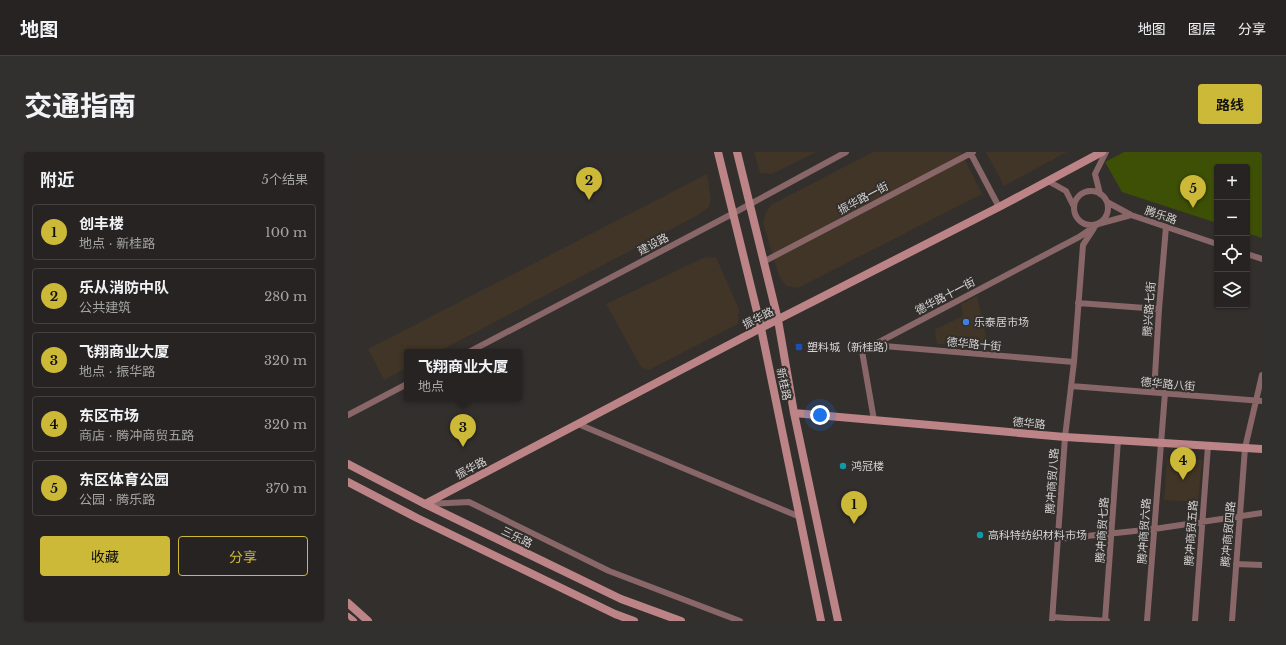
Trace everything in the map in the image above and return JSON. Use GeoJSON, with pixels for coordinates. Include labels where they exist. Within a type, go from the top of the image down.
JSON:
{"type":"FeatureCollection","features":[{"type":"Feature","properties":{"kind":"street","name":"新桂路"},"geometry":{"type":"LineString","coordinates":[[718,152],[761,328],[821,621]]}},
{"type":"Feature","properties":{"kind":"street","name":"新桂路"},"geometry":{"type":"LineString","coordinates":[[737,152],[748,204],[778,320],[794,413],[838,621]]}},
{"type":"Feature","properties":{"kind":"street","name":"建设路"},"geometry":{"type":"LineString","coordinates":[[475,349],[732,214],[846,152]]}},
{"type":"Feature","properties":{"kind":"street"},"geometry":{"type":"LineString","coordinates":[[971,152],[999,207]]}},
{"type":"Feature","properties":{"kind":"street","name":"振华路一街"},"geometry":{"type":"LineString","coordinates":[[763,262],[971,152]]}},
{"type":"Feature","properties":{"kind":"street","name":"振华路"},"geometry":{"type":"LineString","coordinates":[[425,504],[761,328],[999,207],[1102,152]]}},
{"type":"Feature","properties":{"kind":"street"},"geometry":{"type":"LineString","coordinates":[[1106,152],[1095,174],[1100,194],[1107,202],[1131,215]]}},
{"type":"Feature","properties":{"kind":"street"},"geometry":{"type":"LineString","coordinates":[[1048,181],[1066,191],[1074,207],[1077,218],[1086,225],[1098,224],[1106,217],[1108,207],[1107,202]]}},
{"type":"Feature","properties":{"kind":"street"},"geometry":{"type":"LineString","coordinates":[[1074,207],[1075,201],[1084,193],[1090,191],[1100,194]]}},
{"type":"Feature","properties":{"kind":"street","name":"腾乐路"},"geometry":{"type":"LineString","coordinates":[[1098,224],[1131,215],[1214,243]]}},
{"type":"Feature","properties":{"kind":"street","name":"腾冲商贸八路"},"geometry":{"type":"LineString","coordinates":[[1053,619],[1066,437],[1074,362],[1083,245],[1098,224]]}},
{"type":"Feature","properties":{"kind":"street","name":"德华路十一街"},"geometry":{"type":"LineString","coordinates":[[872,346],[1078,237],[1098,224]]}},
{"type":"Feature","properties":{"kind":"street","name":"腾兴路七街"},"geometry":{"type":"LineString","coordinates":[[1154,392],[1166,227]]}},
{"type":"Feature","properties":{"kind":"street"},"geometry":{"type":"LineString","coordinates":[[1250,255],[1262,259]]}},
{"type":"Feature","properties":{"kind":"street"},"geometry":{"type":"LineString","coordinates":[[1078,303],[1159,309]]}},
{"type":"Feature","properties":{"kind":"street"},"geometry":{"type":"LineString","coordinates":[[872,346],[862,351],[874,420]]}},
{"type":"Feature","properties":{"kind":"street","name":"德华路十街"},"geometry":{"type":"LineString","coordinates":[[872,346],[1074,362]]}},
{"type":"Feature","properties":{"kind":"street","name":"腾冲商贸四路"},"geometry":{"type":"LineString","coordinates":[[1232,621],[1245,448],[1259,401],[1262,375]]}},
{"type":"Feature","properties":{"kind":"street"},"geometry":{"type":"LineString","coordinates":[[348,415],[404,386]]}},
{"type":"Feature","properties":{"kind":"street","name":"德华路八街"},"geometry":{"type":"LineString","coordinates":[[1071,386],[1259,401]]}},
{"type":"Feature","properties":{"kind":"street","name":"腾冲商贸六路"},"geometry":{"type":"LineString","coordinates":[[1147,621],[1165,393]]}},
{"type":"Feature","properties":{"kind":"street","name":"德华路"},"geometry":{"type":"LineString","coordinates":[[794,413],[1066,437],[1262,449]]}},
{"type":"Feature","properties":{"kind":"street"},"geometry":{"type":"LineString","coordinates":[[578,424],[800,517]]}},
{"type":"Feature","properties":{"kind":"street","name":"腾冲商贸七路"},"geometry":{"type":"LineString","coordinates":[[1106,621],[1118,440]]}},
{"type":"Feature","properties":{"kind":"street","name":"腾冲商贸五路"},"geometry":{"type":"LineString","coordinates":[[1195,621],[1208,446]]}},
{"type":"Feature","properties":{"kind":"street","name":"三乐路"},"geometry":{"type":"LineString","coordinates":[[348,464],[425,504],[621,599],[680,621]]}},
{"type":"Feature","properties":{"kind":"street"},"geometry":{"type":"LineString","coordinates":[[348,482],[614,614],[634,621]]}},
{"type":"Feature","properties":{"kind":"street"},"geometry":{"type":"LineString","coordinates":[[425,504],[469,502],[609,571],[740,621]]}},
{"type":"Feature","properties":{"kind":"street"},"geometry":{"type":"LineString","coordinates":[[1058,539],[1154,529],[1262,514]]}},
{"type":"Feature","properties":{"kind":"street"},"geometry":{"type":"LineString","coordinates":[[1236,564],[1262,565]]}},
{"type":"Feature","properties":{"kind":"street"},"geometry":{"type":"LineString","coordinates":[[348,603],[368,621]]}},
{"type":"Feature","properties":{"kind":"street"},"geometry":{"type":"LineString","coordinates":[[348,617],[353,621]]}},
{"type":"Feature","properties":{"kind":"street"},"geometry":{"type":"LineString","coordinates":[[1053,619],[1106,621]]}},
{"type":"Feature","properties":{"kind":"shaded area"},"geometry":{"type":"Polygon","coordinates":[[[754,152],[816,152],[772,174],[760,173],[754,152]]]}},
{"type":"Feature","properties":{"kind":"shaded area"},"geometry":{"type":"Polygon","coordinates":[[[873,152],[961,152],[982,194],[798,288],[786,286],[779,276],[763,223],[765,214],[771,205],[873,152]]]}},
{"type":"Feature","properties":{"kind":"shaded area"},"geometry":{"type":"Polygon","coordinates":[[[986,152],[1067,152],[1004,186],[986,152]]]}},
{"type":"Feature","properties":{"kind":"shaded area"},"geometry":{"type":"Polygon","coordinates":[[[707,174],[711,198],[709,207],[698,215],[444,349],[404,349],[404,370],[384,380],[368,349],[707,174]]]}},
{"type":"Feature","properties":{"kind":"shaded area"},"geometry":{"type":"Polygon","coordinates":[[[716,257],[739,309],[738,324],[649,370],[641,367],[606,304],[703,258],[716,257]]]}},
{"type":"Feature","properties":{"kind":"shaded area","name":"乐泰居市场"},"geometry":{"type":"Polygon","coordinates":[[[977,296],[988,346],[937,344],[936,329],[963,316],[961,304],[977,296]]]}},
{"type":"Feature","properties":{"kind":"shaded area"},"geometry":{"type":"Polygon","coordinates":[[[1167,458],[1202,460],[1198,502],[1164,500],[1167,458]]]}},
{"type":"Feature","properties":{"kind":"green space"},"geometry":{"type":"Polygon","coordinates":[[[1124,152],[1262,152],[1262,238],[1250,234],[1250,164],[1214,164],[1214,222],[1122,192],[1105,162],[1124,152]]]}},
{"type":"Feature","properties":{"kind":"place","name":"乐从消防中队"},"geometry":{"type":"Point","coordinates":[589,200]}},
{"type":"Feature","properties":{"kind":"place","name":"东区体育公园"},"geometry":{"type":"Point","coordinates":[1193,208]}},
{"type":"Feature","properties":{"kind":"place","name":"乐泰居市场"},"geometry":{"type":"Point","coordinates":[966,322]}},
{"type":"Feature","properties":{"kind":"place","name":"塑料城（新桂路）"},"geometry":{"type":"Point","coordinates":[799,347]}},
{"type":"Feature","properties":{"kind":"place","name":"飞翔商业大厦"},"geometry":{"type":"Point","coordinates":[463,447]}},
{"type":"Feature","properties":{"kind":"place","name":"鸿冠楼"},"geometry":{"type":"Point","coordinates":[843,466]}},
{"type":"Feature","properties":{"kind":"place","name":"东区市场"},"geometry":{"type":"Point","coordinates":[1183,480]}},
{"type":"Feature","properties":{"kind":"place","name":"创丰楼"},"geometry":{"type":"Point","coordinates":[854,524]}},
{"type":"Feature","properties":{"kind":"place","name":"高科特纺织材料市场"},"geometry":{"type":"Point","coordinates":[980,535]}}]}
